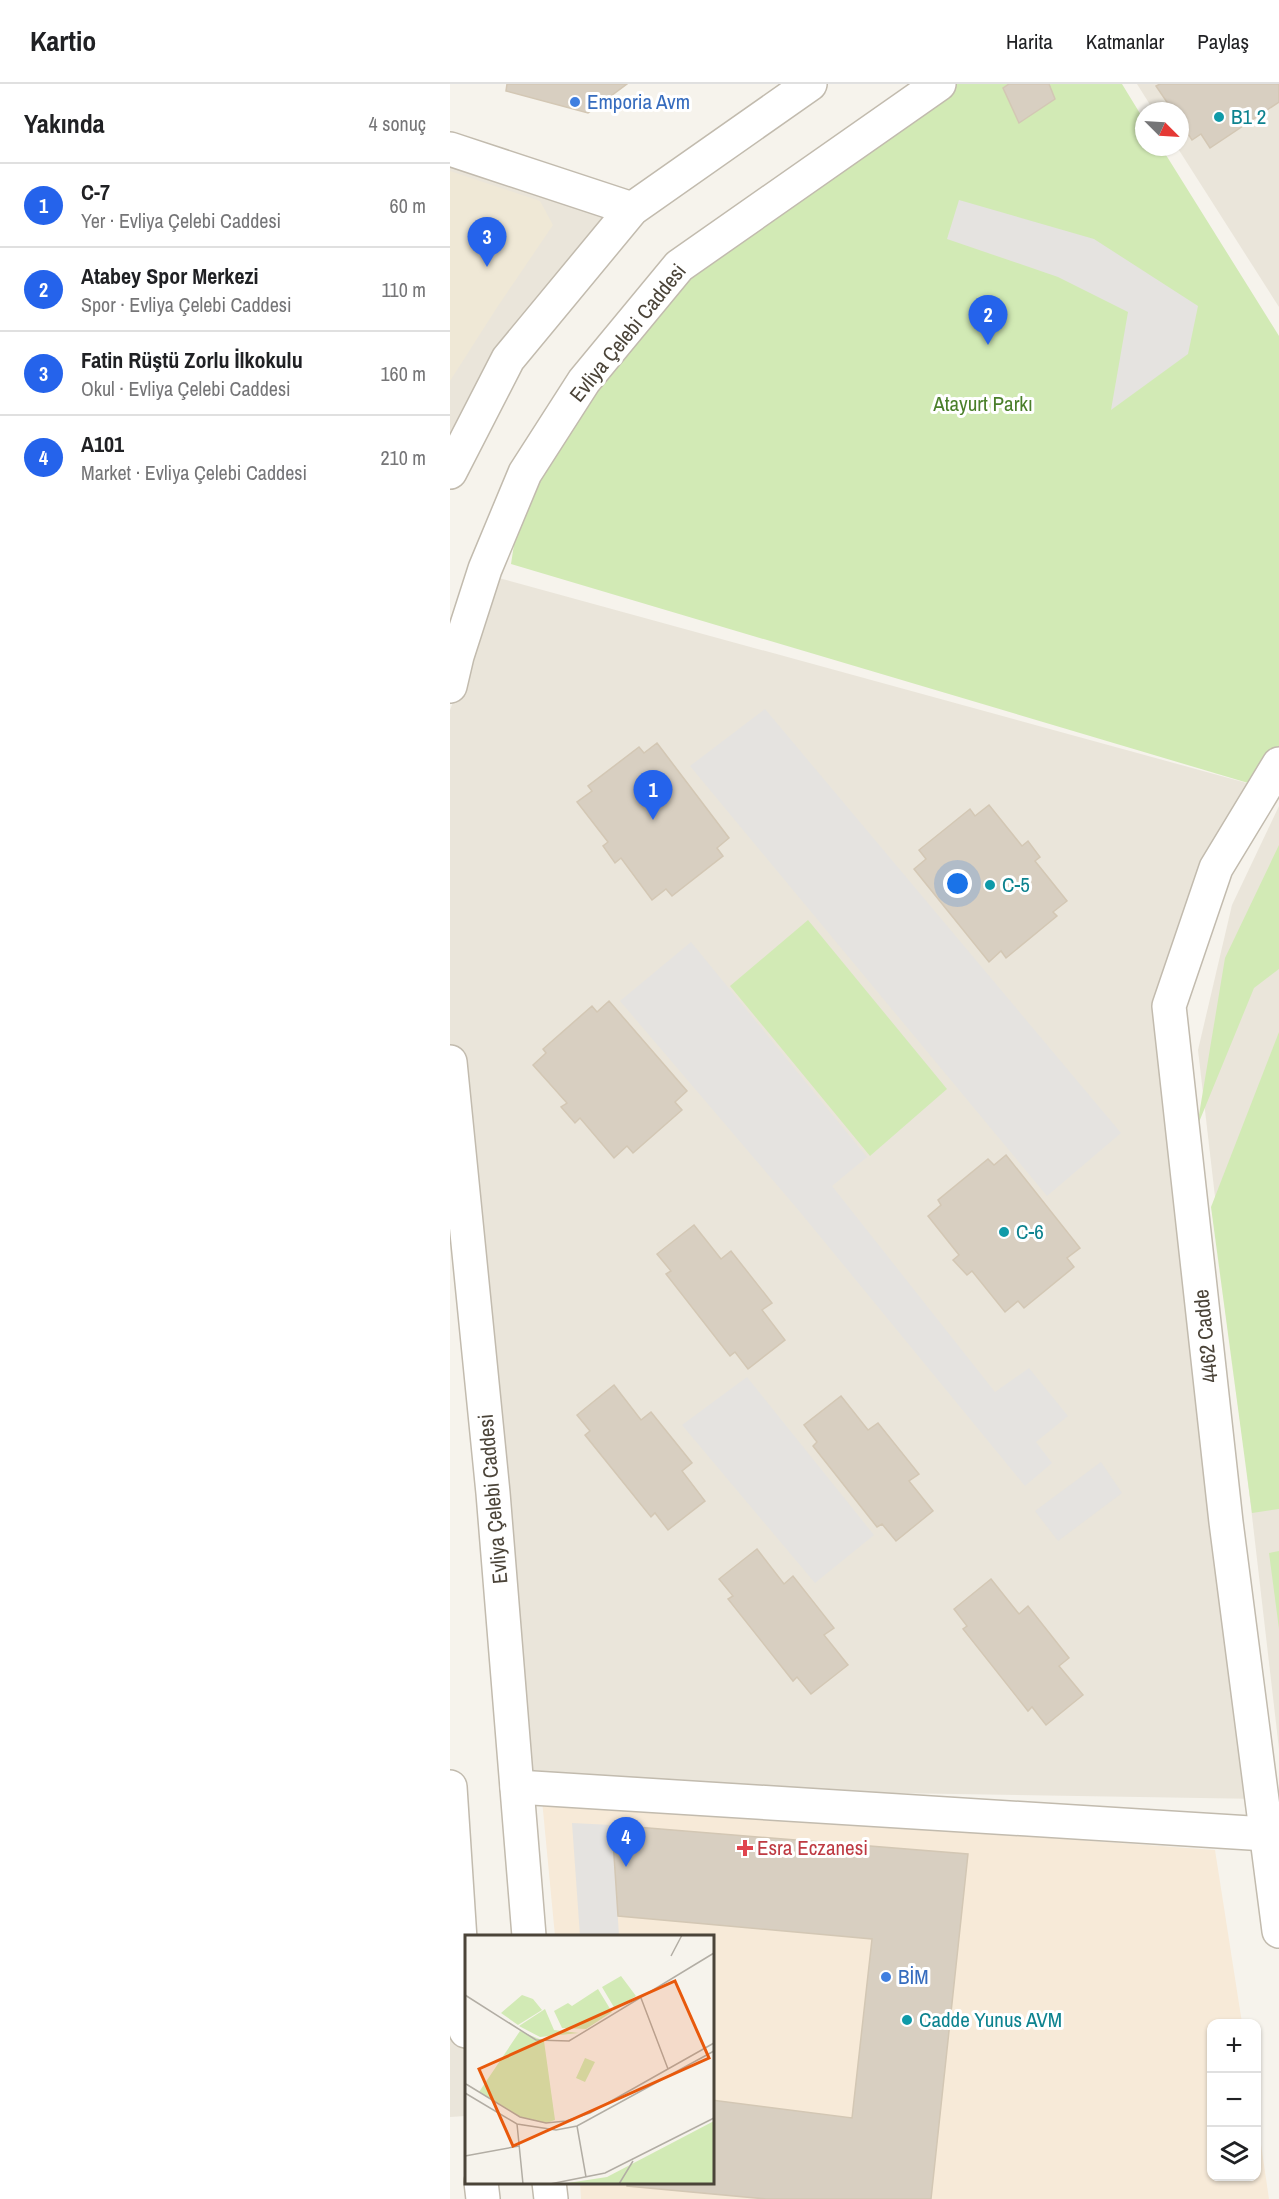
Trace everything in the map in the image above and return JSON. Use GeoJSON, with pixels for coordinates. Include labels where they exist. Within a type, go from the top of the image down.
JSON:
{"type":"FeatureCollection","features":[{"type":"Feature","properties":{"kind":"street"},"geometry":{"type":"LineString","coordinates":[[450,472],[508,358],[632,209],[810,84]]}},
{"type":"Feature","properties":{"kind":"street","name":"Evliya Çelebi Caddesi"},"geometry":{"type":"LineString","coordinates":[[450,686],[457,656],[485,568],[525,473],[585,381],[679,266],[939,84]]}},
{"type":"Feature","properties":{"kind":"street"},"geometry":{"type":"LineString","coordinates":[[450,149],[632,209]]}},
{"type":"Feature","properties":{"kind":"street","name":"4462 Cadde"},"geometry":{"type":"LineString","coordinates":[[1279,764],[1216,868],[1169,1006],[1226,1522],[1279,1931]]}},
{"type":"Feature","properties":{"kind":"street","name":"Evliya Çelebi Caddesi"},"geometry":{"type":"LineString","coordinates":[[450,1062],[493,1493],[529,1935]]}},
{"type":"Feature","properties":{"kind":"street"},"geometry":{"type":"LineString","coordinates":[[450,1787],[465,2016]]}},
{"type":"Feature","properties":{"kind":"street"},"geometry":{"type":"LineString","coordinates":[[517,1787],[1266,1834]]}},
{"type":"Feature","properties":{"kind":"street"},"geometry":{"type":"LineString","coordinates":[[481,2184],[483,2199]]}},
{"type":"Feature","properties":{"kind":"street"},"geometry":{"type":"LineString","coordinates":[[549,2184],[551,2199]]}},
{"type":"Feature","properties":{"kind":"shaded area"},"geometry":{"type":"Polygon","coordinates":[[[1137,84],[1279,84],[1279,307],[1183,156],[1189,156],[1189,102],[1148,102],[1137,84]]]}},
{"type":"Feature","properties":{"kind":"shaded area"},"geometry":{"type":"Polygon","coordinates":[[[450,149],[632,209],[508,359],[450,472],[450,149]]]}},
{"type":"Feature","properties":{"kind":"shaded area"},"geometry":{"type":"Polygon","coordinates":[[[450,171],[540,201],[553,225],[450,381],[450,171]]]}},
{"type":"Feature","properties":{"kind":"shaded area"},"geometry":{"type":"Polygon","coordinates":[[[959,200],[1094,239],[1198,306],[1188,354],[1111,410],[1128,312],[1058,277],[947,239],[959,200]]]}},
{"type":"Feature","properties":{"kind":"shaded area"},"geometry":{"type":"Polygon","coordinates":[[[499,578],[1265,788],[1169,1006],[1262,1799],[517,1787],[450,1062],[450,710],[499,578]]]}},
{"type":"Feature","properties":{"kind":"shaded area"},"geometry":{"type":"Polygon","coordinates":[[[765,709],[1121,1133],[1047,1196],[690,766],[765,709]]]}},
{"type":"Feature","properties":{"kind":"shaded area"},"geometry":{"type":"Polygon","coordinates":[[[1279,806],[1279,1749],[1198,1050],[1232,905],[1279,806]]]}},
{"type":"Feature","properties":{"kind":"shaded area"},"geometry":{"type":"Polygon","coordinates":[[[691,942],[867,1157],[832,1186],[995,1392],[1029,1368],[1068,1416],[1036,1442],[1052,1463],[1025,1486],[800,1212],[620,1001],[691,942]]]}},
{"type":"Feature","properties":{"kind":"shaded area"},"geometry":{"type":"Polygon","coordinates":[[[747,1377],[874,1535],[815,1583],[682,1425],[747,1377]]]}},
{"type":"Feature","properties":{"kind":"shaded area"},"geometry":{"type":"Polygon","coordinates":[[[1101,1462],[1122,1493],[1058,1541],[1035,1511],[1101,1462]]]}},
{"type":"Feature","properties":{"kind":"shaded area"},"geometry":{"type":"Polygon","coordinates":[[[450,1787],[465,2016],[465,2116],[450,2117],[450,1787]]]}},
{"type":"Feature","properties":{"kind":"shaded area"},"geometry":{"type":"Polygon","coordinates":[[[542,1800],[1215,1850],[1241,2019],[1207,2019],[1207,2181],[1261,2181],[1261,2144],[1269,2199],[581,2199],[580,2184],[714,2184],[714,1935],[555,1935],[542,1800]]]}},
{"type":"Feature","properties":{"kind":"shaded area"},"geometry":{"type":"Polygon","coordinates":[[[572,1823],[612,1825],[619,1935],[580,1935],[572,1823]]]}},
{"type":"Feature","properties":{"kind":"green space","name":"Atayurt Parkı"},"geometry":{"type":"Polygon","coordinates":[[[938,84],[1122,84],[1135,105],[1135,156],[1167,156],[1279,336],[1279,764],[1265,788],[511,564],[525,473],[679,266],[938,84]]]}},
{"type":"Feature","properties":{"kind":"green space"},"geometry":{"type":"Polygon","coordinates":[[[1279,845],[1279,969],[1254,988],[1197,1127],[1225,958],[1279,845]]]}},
{"type":"Feature","properties":{"kind":"green space"},"geometry":{"type":"Polygon","coordinates":[[[808,920],[947,1089],[870,1156],[730,986],[808,920]]]}},
{"type":"Feature","properties":{"kind":"green space"},"geometry":{"type":"Polygon","coordinates":[[[1279,1032],[1279,1509],[1252,1513],[1211,1207],[1279,1032]]]}},
{"type":"Feature","properties":{"kind":"green space"},"geometry":{"type":"Polygon","coordinates":[[[1279,1551],[1279,1629],[1269,1553],[1279,1551]]]}},
{"type":"Feature","properties":{"kind":"building","name":"Emporia Avm"},"geometry":{"type":"Polygon","coordinates":[[[507,84],[627,84],[588,113],[506,91],[507,84]]]}},
{"type":"Feature","properties":{"kind":"building"},"geometry":{"type":"Polygon","coordinates":[[[1009,84],[1049,84],[1055,99],[1019,123],[1003,88],[1009,84]]]}},
{"type":"Feature","properties":{"kind":"building","name":"B1 2"},"geometry":{"type":"Polygon","coordinates":[[[1160,84],[1279,84],[1279,102],[1210,148],[1201,134],[1192,140],[1189,136],[1189,102],[1167,102],[1156,86],[1160,84]]]}},
{"type":"Feature","properties":{"kind":"building"},"geometry":{"type":"Polygon","coordinates":[[[657,743],[729,838],[717,848],[723,856],[672,896],[666,889],[652,900],[621,858],[615,863],[603,846],[608,842],[577,802],[592,791],[588,786],[639,747],[644,753],[657,743]]]}},
{"type":"Feature","properties":{"kind":"building","name":"C-5"},"geometry":{"type":"Polygon","coordinates":[[[989,805],[1022,846],[1028,841],[1040,857],[1035,861],[1067,901],[1053,912],[1057,916],[1006,958],[1001,951],[989,962],[914,869],[926,859],[919,850],[970,809],[975,816],[989,805]]]}},
{"type":"Feature","properties":{"kind":"building"},"geometry":{"type":"Polygon","coordinates":[[[609,1001],[687,1091],[675,1102],[682,1110],[633,1153],[627,1146],[614,1158],[580,1118],[575,1123],[561,1107],[567,1103],[533,1065],[546,1053],[543,1049],[592,1006],[597,1012],[609,1001]]]}},
{"type":"Feature","properties":{"kind":"building","name":"C-6"},"geometry":{"type":"Polygon","coordinates":[[[1006,1155],[1080,1248],[1067,1258],[1074,1267],[1024,1308],[1018,1301],[1005,1312],[972,1271],[967,1275],[953,1260],[959,1255],[928,1216],[941,1205],[938,1200],[988,1159],[994,1165],[1006,1155]]]}},
{"type":"Feature","properties":{"kind":"building"},"geometry":{"type":"Polygon","coordinates":[[[694,1225],[721,1259],[731,1251],[772,1303],[762,1310],[785,1340],[748,1369],[735,1352],[730,1356],[666,1274],[671,1271],[657,1254],[694,1225]]]}},
{"type":"Feature","properties":{"kind":"building"},"geometry":{"type":"Polygon","coordinates":[[[614,1385],[641,1420],[651,1412],[692,1463],[682,1471],[705,1501],[668,1530],[655,1513],[651,1517],[585,1435],[590,1431],[577,1415],[614,1385]]]}},
{"type":"Feature","properties":{"kind":"building"},"geometry":{"type":"Polygon","coordinates":[[[841,1396],[868,1430],[878,1423],[919,1474],[909,1481],[933,1511],[896,1541],[882,1524],[877,1527],[813,1446],[817,1442],[804,1425],[841,1396]]]}},
{"type":"Feature","properties":{"kind":"building"},"geometry":{"type":"Polygon","coordinates":[[[757,1549],[784,1584],[793,1576],[834,1628],[824,1635],[848,1665],[811,1694],[797,1677],[793,1681],[728,1599],[733,1596],[719,1579],[757,1549]]]}},
{"type":"Feature","properties":{"kind":"building"},"geometry":{"type":"Polygon","coordinates":[[[991,1579],[1019,1614],[1028,1606],[1069,1658],[1059,1666],[1083,1695],[1046,1725],[1032,1707],[1028,1711],[963,1629],[967,1626],[954,1609],[991,1579]]]}},
{"type":"Feature","properties":{"kind":"building","name":"Cadde Yunus AVM"},"geometry":{"type":"Polygon","coordinates":[[[612,1825],[968,1854],[931,2199],[766,2199],[627,2186],[627,2184],[714,2184],[714,2100],[852,2118],[872,1939],[618,1916],[612,1825]]]}},
{"type":"Feature","properties":{"kind":"place","name":"Emporia Avm"},"geometry":{"type":"Point","coordinates":[575,102]}},
{"type":"Feature","properties":{"kind":"place","name":"B1 2"},"geometry":{"type":"Point","coordinates":[1219,117]}},
{"type":"Feature","properties":{"kind":"place","name":"Fatin Rüştü Zorlu İlkokulu"},"geometry":{"type":"Point","coordinates":[487,267]}},
{"type":"Feature","properties":{"kind":"place","name":"Atabey Spor Merkezi"},"geometry":{"type":"Point","coordinates":[988,345]}},
{"type":"Feature","properties":{"kind":"place","name":"C-7"},"geometry":{"type":"Point","coordinates":[653,820]}},
{"type":"Feature","properties":{"kind":"place","name":"C-5"},"geometry":{"type":"Point","coordinates":[990,885]}},
{"type":"Feature","properties":{"kind":"place","name":"C-6"},"geometry":{"type":"Point","coordinates":[1004,1232]}},
{"type":"Feature","properties":{"kind":"place","name":"Esra Eczanesi"},"geometry":{"type":"Point","coordinates":[745,1848]}},
{"type":"Feature","properties":{"kind":"place","name":"A101"},"geometry":{"type":"Point","coordinates":[626,1867]}},
{"type":"Feature","properties":{"kind":"place","name":"BİM"},"geometry":{"type":"Point","coordinates":[886,1977]}},
{"type":"Feature","properties":{"kind":"place","name":"Cadde Yunus AVM"},"geometry":{"type":"Point","coordinates":[907,2020]}}]}
